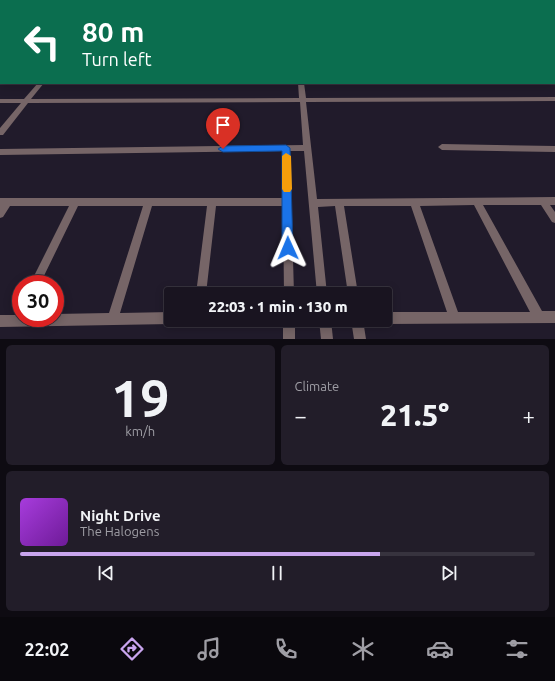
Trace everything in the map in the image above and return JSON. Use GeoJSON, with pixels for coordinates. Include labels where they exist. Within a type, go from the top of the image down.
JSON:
{"type":"FeatureCollection","features":[{"type":"Feature","properties":{"kind":"street"},"geometry":{"type":"LineString","coordinates":[[0,133],[41,84]]}},
{"type":"Feature","properties":{"kind":"street"},"geometry":{"type":"LineString","coordinates":[[301,84],[321,287]]}},
{"type":"Feature","properties":{"kind":"street"},"geometry":{"type":"LineString","coordinates":[[0,101],[555,99]]}},
{"type":"Feature","properties":{"kind":"street"},"geometry":{"type":"LineString","coordinates":[[442,147],[555,149]]}},
{"type":"Feature","properties":{"kind":"street"},"geometry":{"type":"LineString","coordinates":[[286,148],[289,287]]}},
{"type":"Feature","properties":{"kind":"street"},"geometry":{"type":"LineString","coordinates":[[0,152],[308,148]]}},
{"type":"Feature","properties":{"kind":"street"},"geometry":{"type":"LineString","coordinates":[[543,201],[555,219]]}},
{"type":"Feature","properties":{"kind":"street"},"geometry":{"type":"LineString","coordinates":[[313,203],[555,201]]}},
{"type":"Feature","properties":{"kind":"street"},"geometry":{"type":"LineString","coordinates":[[0,214],[4,202],[287,202]]}},
{"type":"Feature","properties":{"kind":"street"},"geometry":{"type":"LineString","coordinates":[[40,275],[76,202]]}},
{"type":"Feature","properties":{"kind":"street"},"geometry":{"type":"LineString","coordinates":[[113,319],[149,202]]}},
{"type":"Feature","properties":{"kind":"street"},"geometry":{"type":"LineString","coordinates":[[202,287],[212,202]]}},
{"type":"Feature","properties":{"kind":"street"},"geometry":{"type":"LineString","coordinates":[[414,202],[455,318]]}},
{"type":"Feature","properties":{"kind":"street"},"geometry":{"type":"LineString","coordinates":[[478,202],[539,317]]}},
{"type":"Feature","properties":{"kind":"street"},"geometry":{"type":"LineString","coordinates":[[339,203],[352,287]]}},
{"type":"Feature","properties":{"kind":"street"},"geometry":{"type":"LineString","coordinates":[[392,318],[555,317]]}},
{"type":"Feature","properties":{"kind":"street"},"geometry":{"type":"LineString","coordinates":[[64,318],[164,318]]}},
{"type":"Feature","properties":{"kind":"street"},"geometry":{"type":"LineString","coordinates":[[0,322],[12,319]]}},
{"type":"Feature","properties":{"kind":"street"},"geometry":{"type":"LineString","coordinates":[[289,327],[290,339]]}},
{"type":"Feature","properties":{"kind":"street"},"geometry":{"type":"LineString","coordinates":[[326,327],[327,339]]}},
{"type":"Feature","properties":{"kind":"street"},"geometry":{"type":"LineString","coordinates":[[358,327],[360,339]]}},
{"type":"Feature","properties":{"kind":"slow traffic"},"geometry":{"type":"LineString","coordinates":[[286,156],[287,189]]}},
{"type":"Feature","properties":{"kind":"route"},"geometry":{"type":"LineString","coordinates":[[223,149],[286,148],[288,248]]}}]}
